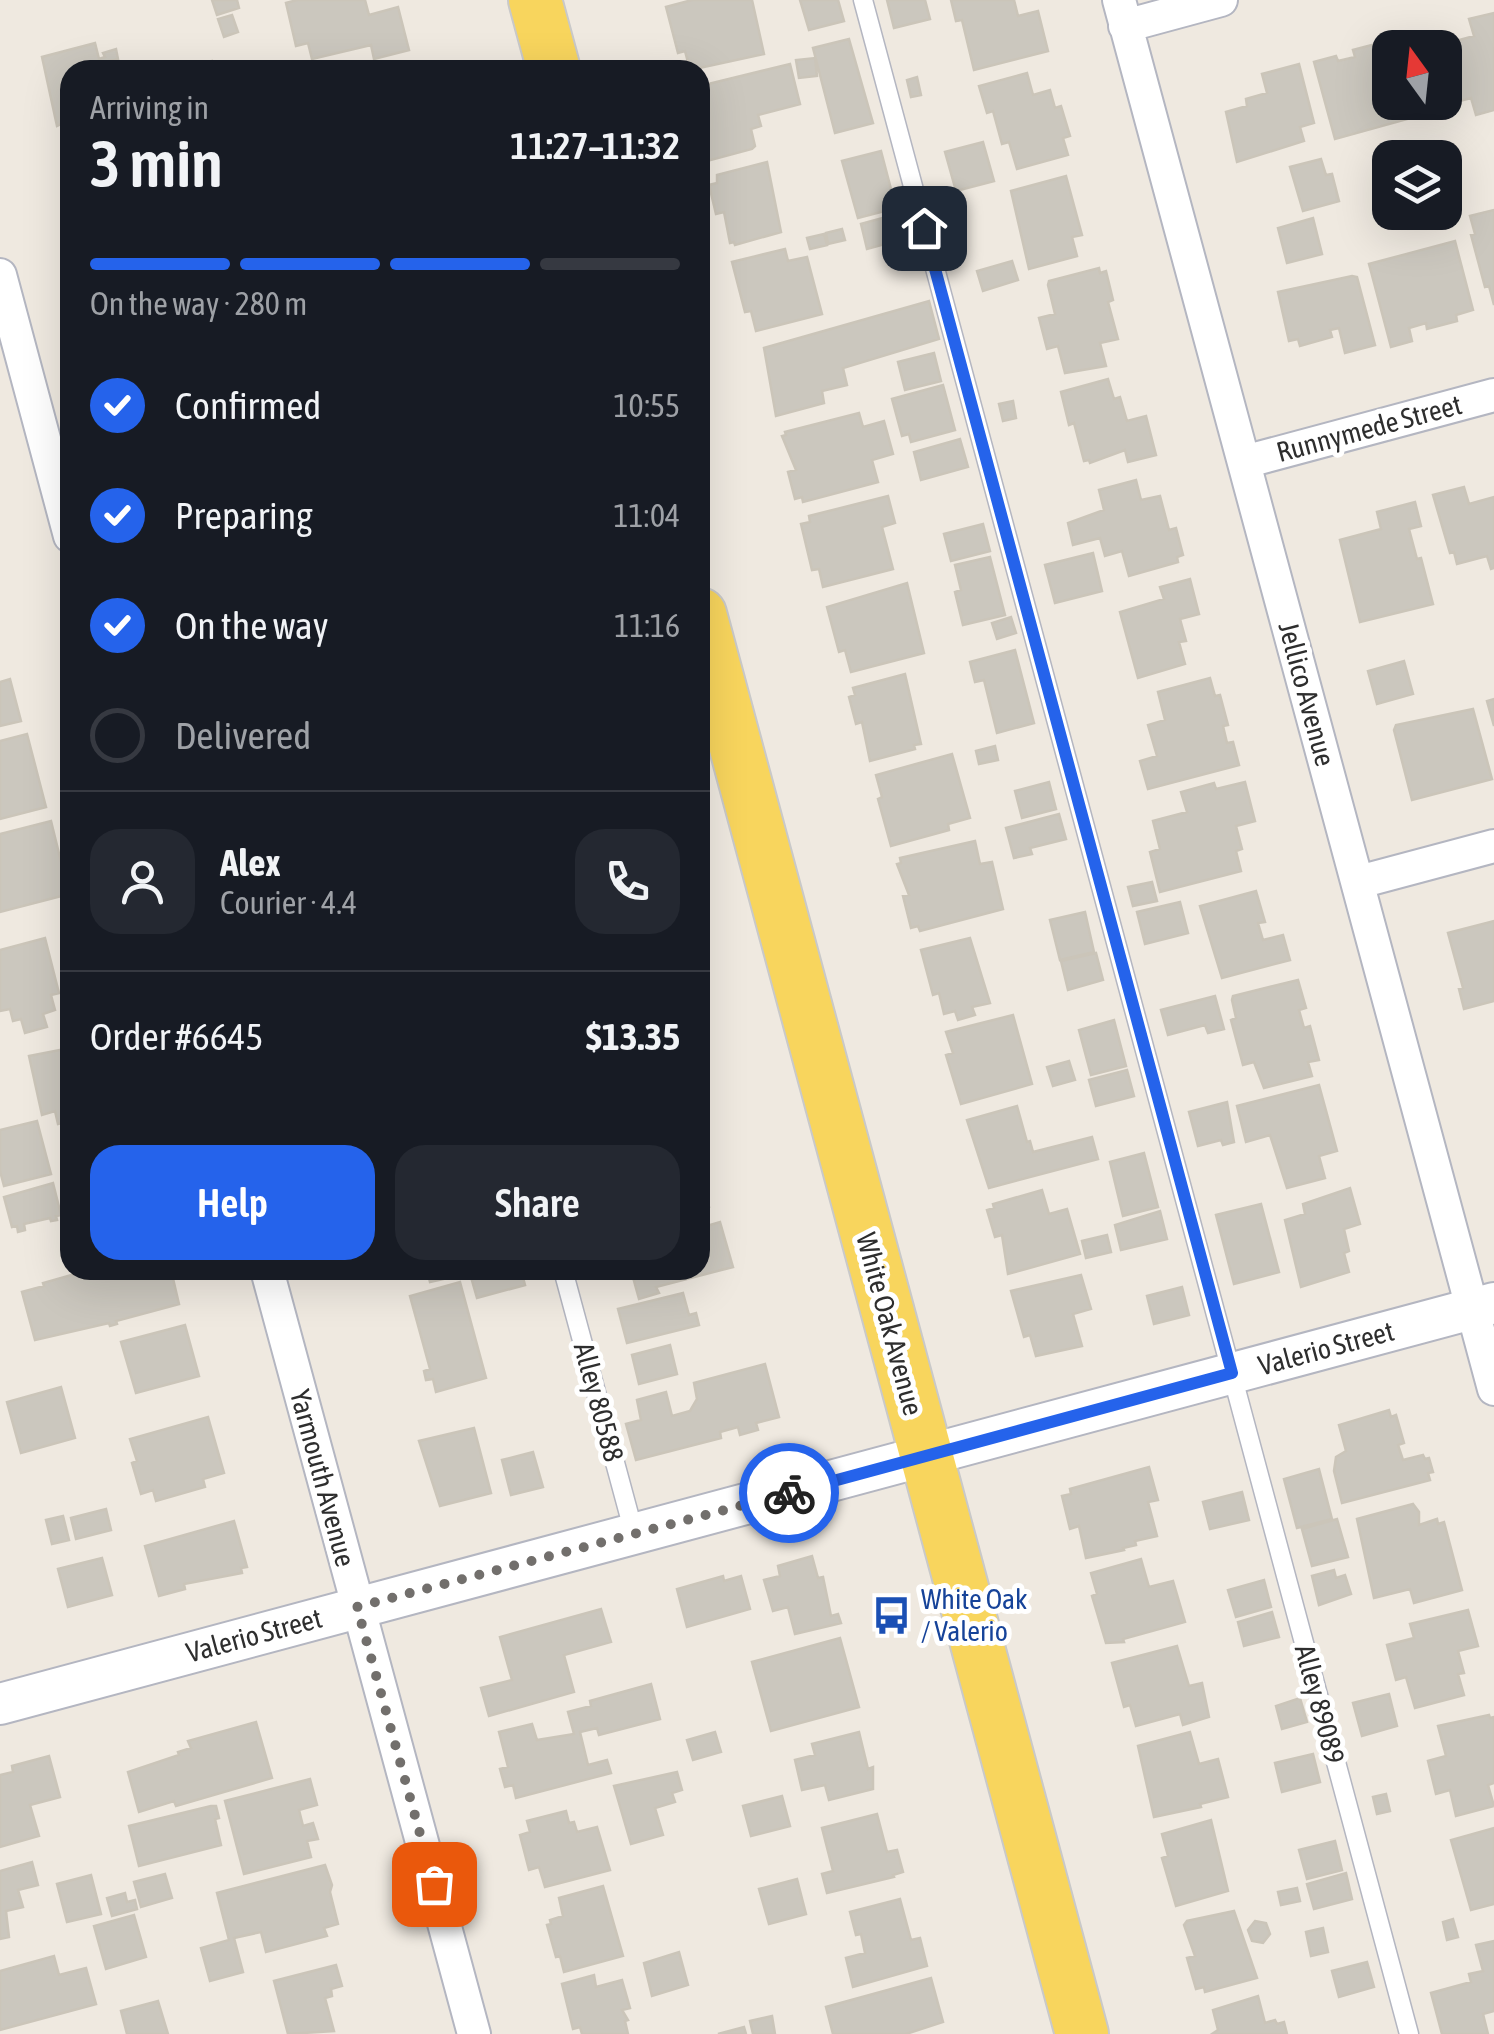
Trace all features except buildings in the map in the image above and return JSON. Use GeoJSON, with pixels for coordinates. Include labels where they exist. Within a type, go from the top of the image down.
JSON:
{"type":"FeatureCollection","features":[{"type":"Feature","properties":{"kind":"main road"},"geometry":{"type":"LineString","coordinates":[[535,0],[551,60]]}},
{"type":"Feature","properties":{"kind":"main road","name":"White Oak Avenue"},"geometry":{"type":"LineString","coordinates":[[710,651],[1082,2034]]}},
{"type":"Feature","properties":{"kind":"street"},"geometry":{"type":"LineString","coordinates":[[1122,13],[1221,0]]}},
{"type":"Feature","properties":{"kind":"street","name":"Jellico Avenue"},"geometry":{"type":"LineString","coordinates":[[1122,13],[1360,882],[1483,1306],[1494,1388]]}},
{"type":"Feature","properties":{"kind":"street"},"geometry":{"type":"LineString","coordinates":[[0,275],[60,499]]}},
{"type":"Feature","properties":{"kind":"street","name":"Runnymede Street"},"geometry":{"type":"LineString","coordinates":[[1244,462],[1494,395]]}},
{"type":"Feature","properties":{"kind":"street"},"geometry":{"type":"LineString","coordinates":[[1360,882],[1494,846]]}},
{"type":"Feature","properties":{"kind":"street","name":"Yarmouth Avenue"},"geometry":{"type":"LineString","coordinates":[[270,1280],[474,2034]]}},
{"type":"Feature","properties":{"kind":"street","name":"Valerio Street"},"geometry":{"type":"LineString","coordinates":[[0,1704],[1483,1306]]}},
{"type":"Feature","properties":{"kind":"lane","name":"Alley 89089"},"geometry":{"type":"LineString","coordinates":[[863,0],[1409,2034]]}},
{"type":"Feature","properties":{"kind":"lane","name":"Alley 80588"},"geometry":{"type":"LineString","coordinates":[[566,1280],[634,1534]]}},
{"type":"Feature","properties":{"kind":"way so far"},"geometry":{"type":"LineString","coordinates":[[434,1884],[357,1607],[789,1493]]}},
{"type":"Feature","properties":{"kind":"place","name":"White Oak / Valerio"},"geometry":{"type":"Point","coordinates":[891,1615]}},
{"type":"Feature","properties":{"kind":"route"},"geometry":{"type":"LineString","coordinates":[[789,1493],[1232,1373],[924,228]]}}]}
